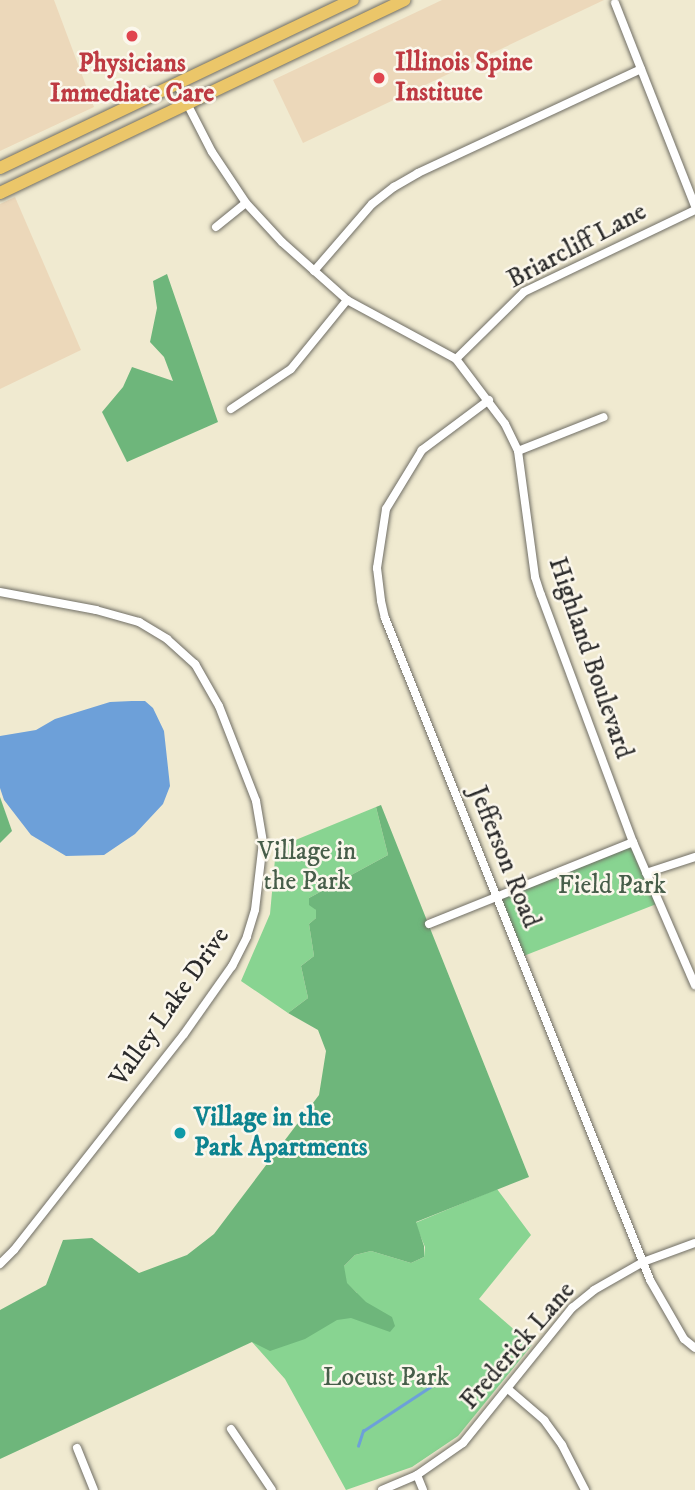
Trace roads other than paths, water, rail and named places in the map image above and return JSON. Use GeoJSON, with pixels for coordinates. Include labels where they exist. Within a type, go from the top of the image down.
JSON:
{"type":"FeatureCollection","features":[{"type":"Feature","properties":{"kind":"main road"},"geometry":{"type":"LineString","coordinates":[[0,168],[353,0]]}},
{"type":"Feature","properties":{"kind":"main road"},"geometry":{"type":"LineString","coordinates":[[0,193],[404,0]]}},
{"type":"Feature","properties":{"kind":"street"},"geometry":{"type":"LineString","coordinates":[[615,3],[695,208]]}},
{"type":"Feature","properties":{"kind":"street"},"geometry":{"type":"LineString","coordinates":[[314,271],[372,204],[394,187],[418,173],[641,69]]}},
{"type":"Feature","properties":{"kind":"street","name":"Highland Boulevard"},"geometry":{"type":"LineString","coordinates":[[177,84],[212,152],[246,204],[314,271],[348,300],[456,359],[489,400],[518,451],[535,577],[632,842],[695,985]]}},
{"type":"Feature","properties":{"kind":"street"},"geometry":{"type":"LineString","coordinates":[[216,227],[246,204]]}},
{"type":"Feature","properties":{"kind":"street","name":"Briarcliff Lane"},"geometry":{"type":"LineString","coordinates":[[456,359],[524,292],[695,208]]}},
{"type":"Feature","properties":{"kind":"street"},"geometry":{"type":"LineString","coordinates":[[231,409],[291,369],[348,300]]}},
{"type":"Feature","properties":{"kind":"street","name":"Jefferson Road"},"geometry":{"type":"LineString","coordinates":[[489,400],[422,450],[386,509],[377,575],[385,618],[643,1262],[665,1310],[684,1339],[695,1348]]}},
{"type":"Feature","properties":{"kind":"street"},"geometry":{"type":"LineString","coordinates":[[518,451],[604,417]]}},
{"type":"Feature","properties":{"kind":"street","name":"Valley Lake Drive"},"geometry":{"type":"LineString","coordinates":[[0,592],[96,610],[139,622],[167,639],[195,664],[219,706],[256,801],[263,842],[255,911],[247,937],[232,966],[184,1034],[14,1250],[0,1264]]}},
{"type":"Feature","properties":{"kind":"street"},"geometry":{"type":"LineString","coordinates":[[429,924],[632,842]]}},
{"type":"Feature","properties":{"kind":"street"},"geometry":{"type":"LineString","coordinates":[[646,873],[695,857]]}},
{"type":"Feature","properties":{"kind":"street","name":"Frederick Lane"},"geometry":{"type":"LineString","coordinates":[[382,1490],[417,1475],[463,1443],[572,1308],[617,1275],[643,1262],[695,1243]]}},
{"type":"Feature","properties":{"kind":"street"},"geometry":{"type":"LineString","coordinates":[[508,1389],[544,1420],[562,1445],[585,1490]]}},
{"type":"Feature","properties":{"kind":"street"},"geometry":{"type":"LineString","coordinates":[[231,1429],[272,1490]]}},
{"type":"Feature","properties":{"kind":"street"},"geometry":{"type":"LineString","coordinates":[[77,1448],[93,1490]]}},
{"type":"Feature","properties":{"kind":"street"},"geometry":{"type":"LineString","coordinates":[[417,1475],[423,1490]]}},
{"type":"Feature","properties":{"kind":"water"},"geometry":{"type":"Polygon","coordinates":[[[145,701],[153,708],[164,731],[170,786],[163,804],[135,834],[104,855],[66,856],[31,835],[4,800],[0,788],[0,736],[36,730],[55,719],[110,702],[145,701]]]}},
{"type":"Feature","properties":{"kind":"waterway"},"geometry":{"type":"LineString","coordinates":[[358,1446],[363,1431],[430,1387]]}},
{"type":"Feature","properties":{"kind":"place","name":"Physicians Immediate Care"},"geometry":{"type":"Point","coordinates":[132,36]}},
{"type":"Feature","properties":{"kind":"place","name":"Illinois Spine Institute"},"geometry":{"type":"Point","coordinates":[379,78]}},
{"type":"Feature","properties":{"kind":"place","name":"Village in the Park Apartments"},"geometry":{"type":"Point","coordinates":[180,1133]}},
{"type":"Feature","properties":{"kind":"park label","name":"Village in the Park"},"geometry":{"type":"Point","coordinates":[307,867]}},
{"type":"Feature","properties":{"kind":"park label","name":"Field Park"},"geometry":{"type":"Point","coordinates":[612,886]}},
{"type":"Feature","properties":{"kind":"park label","name":"Locust Park"},"geometry":{"type":"Point","coordinates":[386,1378]}}]}
